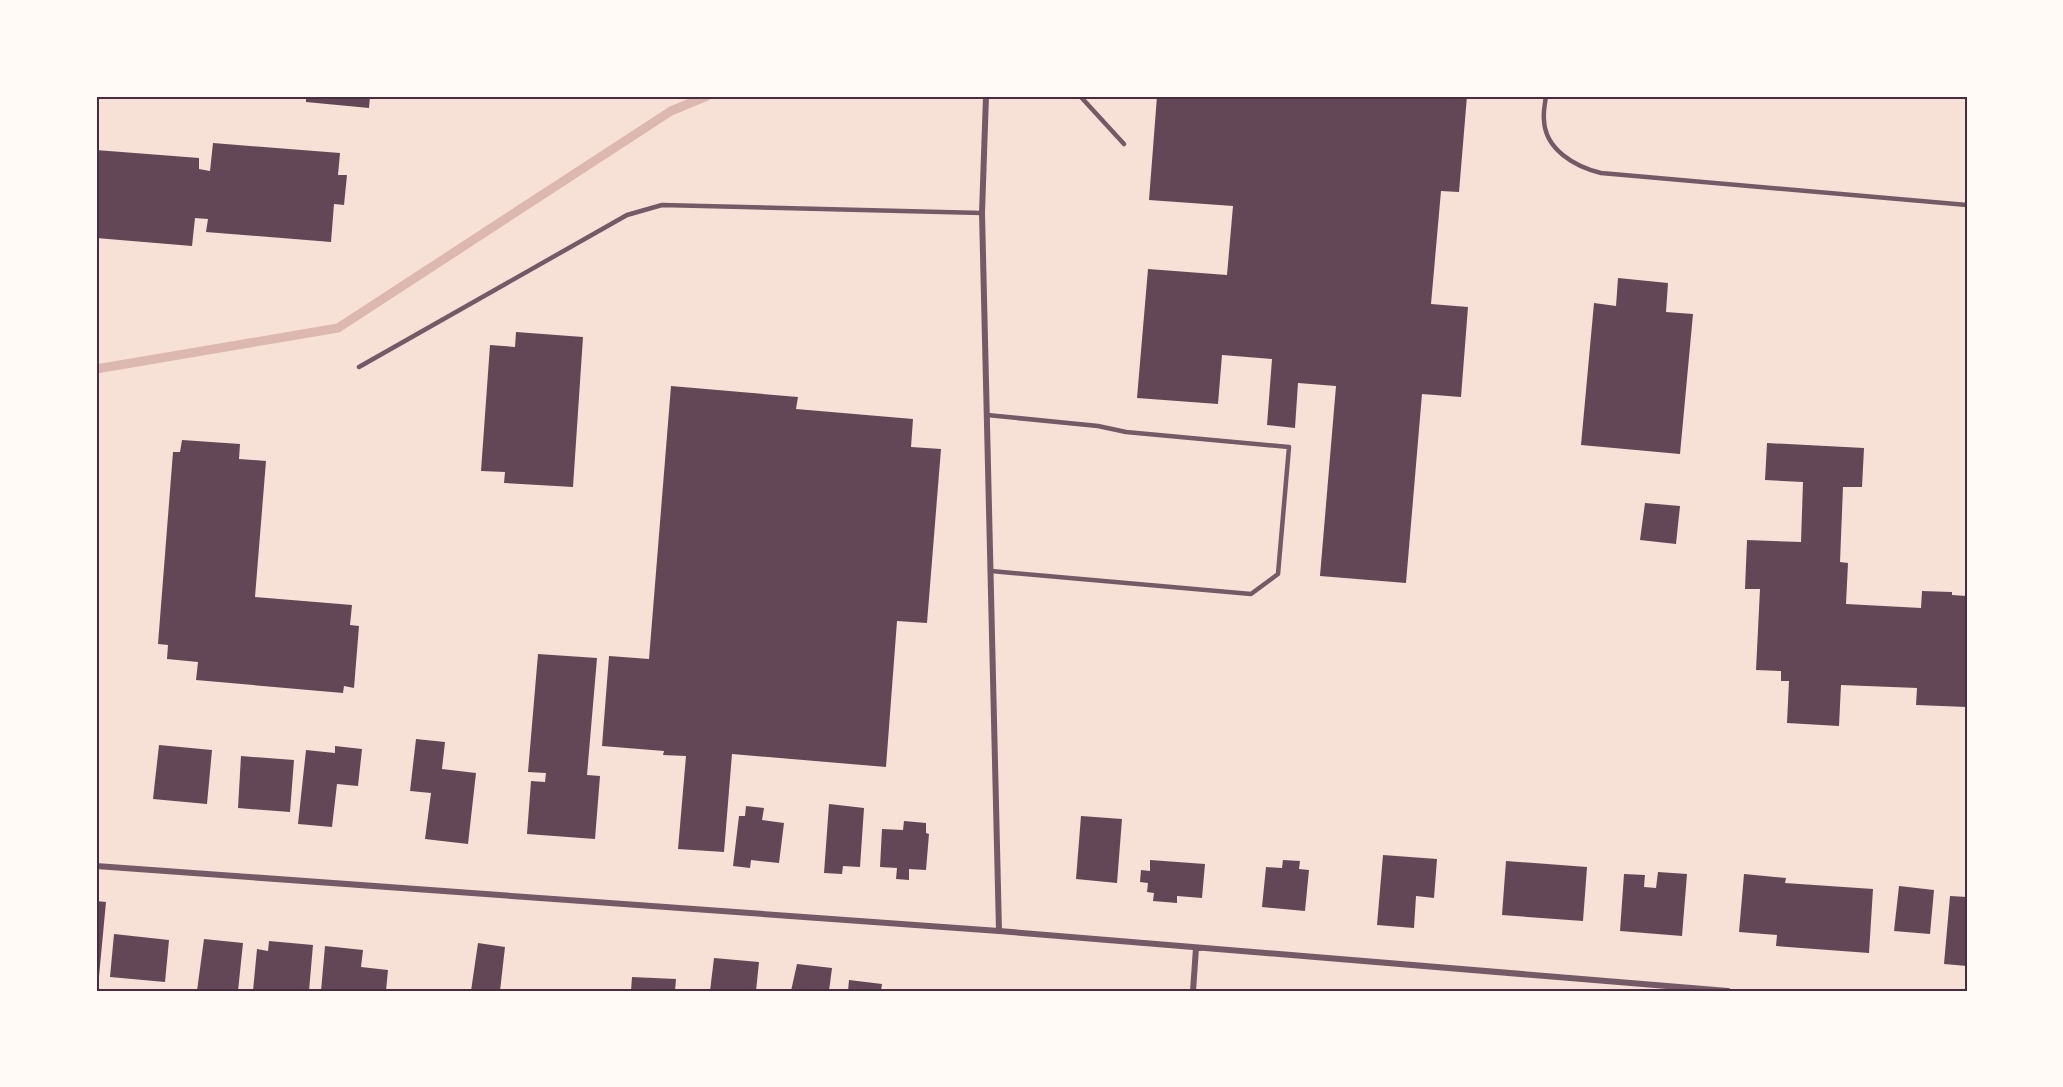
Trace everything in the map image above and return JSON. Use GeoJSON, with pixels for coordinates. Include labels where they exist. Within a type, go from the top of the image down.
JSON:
{"type":"FeatureCollection","features":[{"type":"Feature","properties":{"kind":"street"},"geometry":{"type":"LineString","coordinates":[[986,96],[982,213],[999,931]]}},
{"type":"Feature","properties":{"kind":"street"},"geometry":{"type":"LineString","coordinates":[[96,866],[999,931],[1728,991]]}},
{"type":"Feature","properties":{"kind":"street"},"geometry":{"type":"LineString","coordinates":[[1192,991],[1196,948],[1206,948]]}},
{"type":"Feature","properties":{"kind":"lane"},"geometry":{"type":"LineString","coordinates":[[1080,96],[1124,144]]}},
{"type":"Feature","properties":{"kind":"lane"},"geometry":{"type":"LineString","coordinates":[[1546,96],[1544,122],[1546,133],[1553,144],[1572,163],[1583,169],[1601,173],[1967,205]]}},
{"type":"Feature","properties":{"kind":"lane"},"geometry":{"type":"LineString","coordinates":[[359,368],[627,215],[662,205],[982,213]]}},
{"type":"Feature","properties":{"kind":"lane"},"geometry":{"type":"LineString","coordinates":[[987,415],[1098,426],[1126,432],[1289,447],[1278,574],[1251,594],[991,571]]}},
{"type":"Feature","properties":{"kind":"building"},"geometry":{"type":"Polygon","coordinates":[[[306,96],[370,96],[369,108],[306,102],[306,96]]]}},
{"type":"Feature","properties":{"kind":"building"},"geometry":{"type":"Polygon","coordinates":[[[1157,96],[1276,96],[1317,99],[1317,96],[1467,96],[1459,192],[1441,191],[1431,304],[1468,307],[1461,397],[1422,394],[1406,583],[1320,576],[1336,386],[1298,383],[1295,428],[1267,425],[1272,359],[1222,355],[1218,404],[1137,398],[1148,269],[1227,275],[1233,206],[1149,200],[1157,96]]]}},
{"type":"Feature","properties":{"kind":"building"},"geometry":{"type":"Polygon","coordinates":[[[213,143],[340,153],[338,175],[347,175],[344,205],[334,204],[331,242],[206,232],[208,219],[195,218],[192,246],[96,238],[96,150],[199,158],[199,169],[210,171],[213,143]]]}},
{"type":"Feature","properties":{"kind":"building"},"geometry":{"type":"Polygon","coordinates":[[[1618,278],[1668,283],[1666,312],[1693,314],[1680,454],[1581,445],[1594,303],[1616,306],[1618,278]]]}},
{"type":"Feature","properties":{"kind":"building"},"geometry":{"type":"Polygon","coordinates":[[[516,332],[583,337],[573,487],[504,483],[505,472],[481,471],[490,345],[515,347],[516,332]]]}},
{"type":"Feature","properties":{"kind":"building"},"geometry":{"type":"Polygon","coordinates":[[[671,386],[798,397],[796,409],[913,419],[911,447],[941,449],[927,623],[897,621],[886,767],[732,754],[724,852],[678,849],[686,756],[663,755],[664,751],[602,746],[609,656],[649,659],[671,386]]]}},
{"type":"Feature","properties":{"kind":"building"},"geometry":{"type":"Polygon","coordinates":[[[182,440],[240,444],[239,459],[266,461],[255,597],[352,605],[350,625],[359,626],[354,688],[344,686],[343,693],[196,680],[198,662],[167,659],[168,645],[158,644],[173,452],[180,452],[182,440]]]}},
{"type":"Feature","properties":{"kind":"building"},"geometry":{"type":"Polygon","coordinates":[[[1767,443],[1864,448],[1862,487],[1843,487],[1840,562],[1848,563],[1846,604],[1921,608],[1922,591],[1952,592],[1952,595],[1967,596],[1967,707],[1916,705],[1917,688],[1841,685],[1839,726],[1787,723],[1789,681],[1781,681],[1781,671],[1756,670],[1760,589],[1745,589],[1747,540],[1801,542],[1803,482],[1765,480],[1767,443]]]}},
{"type":"Feature","properties":{"kind":"building"},"geometry":{"type":"Polygon","coordinates":[[[1645,503],[1680,506],[1676,544],[1640,540],[1645,503]]]}},
{"type":"Feature","properties":{"kind":"building"},"geometry":{"type":"Polygon","coordinates":[[[538,654],[597,658],[587,775],[600,776],[595,839],[527,834],[531,781],[545,782],[546,773],[528,772],[538,654]]]}},
{"type":"Feature","properties":{"kind":"building"},"geometry":{"type":"Polygon","coordinates":[[[416,739],[445,742],[442,769],[476,773],[468,844],[425,839],[431,793],[410,791],[416,739]]]}},
{"type":"Feature","properties":{"kind":"building"},"geometry":{"type":"Polygon","coordinates":[[[159,745],[212,750],[207,804],[153,799],[159,745]]]}},
{"type":"Feature","properties":{"kind":"building"},"geometry":{"type":"Polygon","coordinates":[[[335,746],[362,749],[358,786],[337,784],[332,827],[298,824],[306,750],[335,753],[335,746]]]}},
{"type":"Feature","properties":{"kind":"building"},"geometry":{"type":"Polygon","coordinates":[[[241,756],[294,760],[290,812],[238,808],[241,756]]]}},
{"type":"Feature","properties":{"kind":"building"},"geometry":{"type":"Polygon","coordinates":[[[829,804],[864,808],[860,867],[843,866],[842,874],[824,873],[829,804]]]}},
{"type":"Feature","properties":{"kind":"building"},"geometry":{"type":"Polygon","coordinates":[[[746,806],[764,808],[762,820],[784,823],[779,863],[751,860],[750,868],[733,866],[739,816],[745,816],[746,806]]]}},
{"type":"Feature","properties":{"kind":"building"},"geometry":{"type":"Polygon","coordinates":[[[1081,816],[1122,819],[1117,883],[1076,879],[1081,816]]]}},
{"type":"Feature","properties":{"kind":"building"},"geometry":{"type":"Polygon","coordinates":[[[904,821],[926,823],[926,833],[929,834],[926,870],[909,869],[909,880],[896,879],[897,868],[880,867],[882,829],[903,830],[904,821]]]}},
{"type":"Feature","properties":{"kind":"building"},"geometry":{"type":"Polygon","coordinates":[[[1383,855],[1437,859],[1434,898],[1416,896],[1414,928],[1377,925],[1383,855]]]}},
{"type":"Feature","properties":{"kind":"building"},"geometry":{"type":"Polygon","coordinates":[[[1150,860],[1205,864],[1202,898],[1177,896],[1177,903],[1153,901],[1154,893],[1147,892],[1148,883],[1140,882],[1141,870],[1150,871],[1150,860]]]}},
{"type":"Feature","properties":{"kind":"building"},"geometry":{"type":"Polygon","coordinates":[[[1283,860],[1300,861],[1299,869],[1309,870],[1305,911],[1262,907],[1266,867],[1282,868],[1283,860]]]}},
{"type":"Feature","properties":{"kind":"building"},"geometry":{"type":"Polygon","coordinates":[[[1506,861],[1587,867],[1583,921],[1502,915],[1506,861]]]}},
{"type":"Feature","properties":{"kind":"building"},"geometry":{"type":"Polygon","coordinates":[[[1658,872],[1687,874],[1682,936],[1620,931],[1624,874],[1645,875],[1644,887],[1656,888],[1658,872]]]}},
{"type":"Feature","properties":{"kind":"building"},"geometry":{"type":"Polygon","coordinates":[[[1744,874],[1786,878],[1785,883],[1873,889],[1869,953],[1776,946],[1777,935],[1739,932],[1744,874]]]}},
{"type":"Feature","properties":{"kind":"building"},"geometry":{"type":"Polygon","coordinates":[[[1899,886],[1934,890],[1930,934],[1894,931],[1899,886]]]}},
{"type":"Feature","properties":{"kind":"building"},"geometry":{"type":"Polygon","coordinates":[[[1950,896],[1967,897],[1967,966],[1944,964],[1950,896]]]}},
{"type":"Feature","properties":{"kind":"building"},"geometry":{"type":"Polygon","coordinates":[[[96,901],[106,902],[98,987],[96,987],[96,901]]]}},
{"type":"Feature","properties":{"kind":"building"},"geometry":{"type":"Polygon","coordinates":[[[114,934],[169,940],[165,982],[110,977],[114,934]]]}},
{"type":"Feature","properties":{"kind":"building"},"geometry":{"type":"Polygon","coordinates":[[[204,939],[243,943],[238,991],[197,991],[204,939]]]}},
{"type":"Feature","properties":{"kind":"building"},"geometry":{"type":"Polygon","coordinates":[[[269,941],[313,945],[309,991],[253,991],[257,949],[268,951],[269,941]]]}},
{"type":"Feature","properties":{"kind":"building"},"geometry":{"type":"Polygon","coordinates":[[[478,943],[505,947],[500,991],[471,991],[478,943]]]}},
{"type":"Feature","properties":{"kind":"building"},"geometry":{"type":"Polygon","coordinates":[[[325,946],[363,950],[361,967],[388,970],[386,991],[321,991],[325,946]]]}},
{"type":"Feature","properties":{"kind":"building"},"geometry":{"type":"Polygon","coordinates":[[[714,958],[759,962],[756,991],[710,991],[714,958]]]}},
{"type":"Feature","properties":{"kind":"building"},"geometry":{"type":"Polygon","coordinates":[[[797,964],[832,968],[829,991],[791,991],[797,964]]]}},
{"type":"Feature","properties":{"kind":"building"},"geometry":{"type":"Polygon","coordinates":[[[632,977],[676,979],[675,991],[631,991],[632,977]]]}},
{"type":"Feature","properties":{"kind":"building"},"geometry":{"type":"Polygon","coordinates":[[[849,980],[882,984],[881,991],[848,991],[849,980]]]}},
{"type":"Feature","properties":{"kind":"waterway"},"geometry":{"type":"LineString","coordinates":[[96,369],[338,328],[671,111],[707,96]]}}]}
